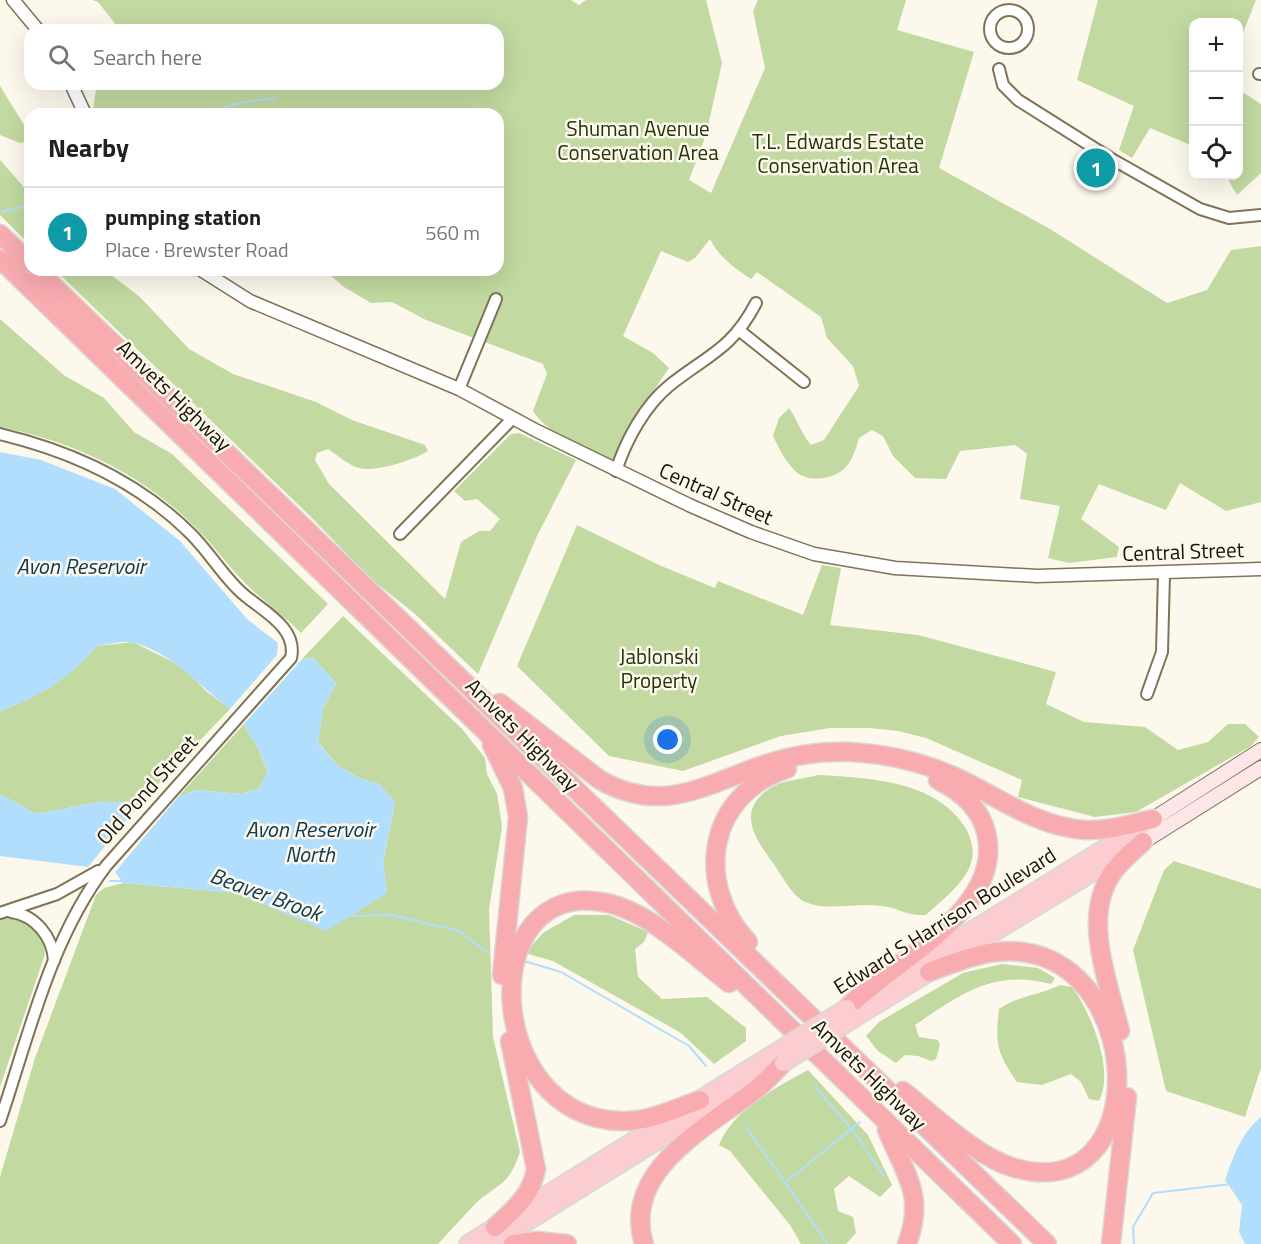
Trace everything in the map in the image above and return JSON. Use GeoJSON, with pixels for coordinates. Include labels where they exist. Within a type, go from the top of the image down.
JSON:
{"type":"FeatureCollection","features":[{"type":"Feature","properties":{"kind":"highway"},"geometry":{"type":"LineString","coordinates":[[0,234],[24,257]]}},
{"type":"Feature","properties":{"kind":"highway","name":"Amvets Highway"},"geometry":{"type":"LineString","coordinates":[[0,259],[1012,1244]]}},
{"type":"Feature","properties":{"kind":"highway","name":"Amvets Highway"},"geometry":{"type":"LineString","coordinates":[[43,276],[1047,1244]]}},
{"type":"Feature","properties":{"kind":"highway"},"geometry":{"type":"LineString","coordinates":[[456,676],[484,690],[600,780],[617,790],[649,798],[675,796],[780,760],[813,754],[848,752],[896,757],[930,766],[1031,817],[1056,826],[1096,830],[1152,819]]}},
{"type":"Feature","properties":{"kind":"highway"},"geometry":{"type":"LineString","coordinates":[[485,730],[511,781],[517,805],[518,842],[504,950],[502,990],[508,1034],[536,1160],[535,1177],[529,1192],[493,1236]]}},
{"type":"Feature","properties":{"kind":"highway"},"geometry":{"type":"LineString","coordinates":[[767,974],[751,945],[729,917],[716,879],[717,841],[723,823],[736,803],[754,785],[774,773],[821,763],[870,763],[935,779],[961,794],[981,819],[988,845],[983,880],[973,899],[956,918],[864,990],[851,1013]]}},
{"type":"Feature","properties":{"kind":"highway"},"geometry":{"type":"LineString","coordinates":[[1111,1244],[1127,1089],[1124,1048],[1099,940],[1097,912],[1101,894],[1112,874],[1143,842]]}},
{"type":"Feature","properties":{"kind":"highway"},"geometry":{"type":"LineString","coordinates":[[700,1100],[652,1118],[622,1121],[583,1114],[552,1096],[532,1070],[517,1025],[513,974],[516,953],[526,933],[548,912],[567,904],[591,901],[618,906],[638,914],[730,984],[760,1000]]}},
{"type":"Feature","properties":{"kind":"highway"},"geometry":{"type":"LineString","coordinates":[[873,1076],[897,1086],[985,1153],[1017,1168],[1055,1170],[1076,1163],[1093,1151],[1110,1128],[1117,1092],[1113,1051],[1103,1012],[1088,987],[1076,975],[1049,958],[1008,951],[972,957],[930,972]]}},
{"type":"Feature","properties":{"kind":"highway"},"geometry":{"type":"LineString","coordinates":[[644,1244],[640,1223],[644,1197],[662,1164],[760,1086],[782,1056]]}},
{"type":"Feature","properties":{"kind":"highway"},"geometry":{"type":"LineString","coordinates":[[883,1120],[906,1167],[912,1190],[914,1213],[907,1244]]}},
{"type":"Feature","properties":{"kind":"highway"},"geometry":{"type":"LineString","coordinates":[[513,1244],[537,1241],[567,1244]]}},
{"type":"Feature","properties":{"kind":"main road","name":"Edward S Harrison Boulevard"},"geometry":{"type":"LineString","coordinates":[[468,1244],[493,1236],[782,1056],[1261,750]]}},
{"type":"Feature","properties":{"kind":"main road","name":"Edward S Harrison Boulevard"},"geometry":{"type":"LineString","coordinates":[[851,1013],[930,972],[1261,768]]}},
{"type":"Feature","properties":{"kind":"main road","name":"Edward S Harrison Boulevard"},"geometry":{"type":"LineString","coordinates":[[493,1236],[700,1100],[782,1056]]}},
{"type":"Feature","properties":{"kind":"street"},"geometry":{"type":"LineString","coordinates":[[13,0],[33,24]]}},
{"type":"Feature","properties":{"kind":"street"},"geometry":{"type":"LineString","coordinates":[[999,69],[1003,85],[1018,100],[1110,158],[1200,208],[1229,218],[1261,215]]}},
{"type":"Feature","properties":{"kind":"street"},"geometry":{"type":"LineString","coordinates":[[74,90],[83,108]]}},
{"type":"Feature","properties":{"kind":"street","name":"Central Street"},"geometry":{"type":"LineString","coordinates":[[211,276],[260,305],[459,389],[616,471],[751,532],[814,554],[854,563],[969,573],[1060,576],[1261,568]]}},
{"type":"Feature","properties":{"kind":"street"},"geometry":{"type":"LineString","coordinates":[[459,389],[496,298]]}},
{"type":"Feature","properties":{"kind":"street"},"geometry":{"type":"LineString","coordinates":[[616,471],[649,407],[669,386],[719,350],[740,331],[756,303]]}},
{"type":"Feature","properties":{"kind":"street"},"geometry":{"type":"LineString","coordinates":[[740,331],[804,382]]}},
{"type":"Feature","properties":{"kind":"street"},"geometry":{"type":"LineString","coordinates":[[400,534],[513,418]]}},
{"type":"Feature","properties":{"kind":"street","name":"Old Pond Street"},"geometry":{"type":"LineString","coordinates":[[0,434],[50,448],[88,463],[130,485],[154,502],[192,535],[240,592],[286,630],[293,647],[291,657],[106,866],[78,908],[54,962],[0,1121]]}},
{"type":"Feature","properties":{"kind":"street"},"geometry":{"type":"LineString","coordinates":[[1147,694],[1162,652],[1164,573]]}},
{"type":"Feature","properties":{"kind":"street"},"geometry":{"type":"LineString","coordinates":[[4,912],[73,888],[106,866]]}},
{"type":"Feature","properties":{"kind":"street"},"geometry":{"type":"LineString","coordinates":[[4,912],[22,915],[36,923],[48,939],[54,962]]}},
{"type":"Feature","properties":{"kind":"green space"},"geometry":{"type":"Polygon","coordinates":[[[92,0],[571,0],[579,5],[586,0],[706,0],[722,63],[706,135],[689,180],[711,193],[765,68],[753,11],[758,0],[906,0],[897,30],[974,52],[939,168],[1050,229],[1167,303],[1207,290],[1231,250],[1261,246],[1261,502],[1226,511],[1180,483],[1166,510],[1099,484],[1081,519],[1119,547],[1117,557],[1069,563],[1048,558],[1060,506],[1020,499],[1027,454],[1015,445],[960,451],[946,479],[915,478],[893,456],[883,436],[872,430],[859,438],[854,454],[840,472],[821,478],[808,478],[801,475],[789,464],[773,436],[779,418],[789,408],[811,445],[824,440],[859,386],[853,366],[827,338],[821,317],[757,272],[751,279],[738,270],[723,257],[710,239],[695,258],[688,262],[661,251],[623,336],[653,353],[669,368],[632,423],[613,460],[592,451],[559,435],[540,420],[533,411],[547,374],[543,364],[426,320],[392,302],[371,303],[344,287],[331,276],[504,276],[504,108],[93,108],[96,90],[504,90],[504,24],[115,24],[98,2],[92,0]]]}},
{"type":"Feature","properties":{"kind":"green space"},"geometry":{"type":"Polygon","coordinates":[[[1098,0],[1256,0],[1243,33],[1243,18],[1189,18],[1189,144],[1150,128],[1132,158],[1119,150],[1134,106],[1077,80],[1098,0]]]}},
{"type":"Feature","properties":{"kind":"green space"},"geometry":{"type":"Polygon","coordinates":[[[0,86],[24,125],[24,142],[20,143],[0,135],[0,86]]]}},
{"type":"Feature","properties":{"kind":"green space"},"geometry":{"type":"Polygon","coordinates":[[[1243,93],[1261,104],[1261,173],[1237,195],[1228,180],[1243,180],[1243,93]]]}},
{"type":"Feature","properties":{"kind":"green space"},"geometry":{"type":"Polygon","coordinates":[[[0,160],[24,187],[24,239],[0,215],[0,160]]]}},
{"type":"Feature","properties":{"kind":"green space"},"geometry":{"type":"Polygon","coordinates":[[[61,276],[113,276],[140,297],[189,349],[233,374],[316,402],[352,420],[425,445],[428,451],[422,455],[372,469],[356,467],[328,449],[317,453],[315,460],[329,484],[445,599],[461,542],[479,531],[490,531],[500,519],[477,499],[465,501],[454,491],[511,434],[519,433],[576,460],[537,536],[478,674],[414,613],[371,579],[309,515],[61,276]]]}},
{"type":"Feature","properties":{"kind":"green space"},"geometry":{"type":"Polygon","coordinates":[[[0,319],[65,376],[104,398],[134,432],[172,454],[328,604],[301,633],[244,582],[192,524],[150,489],[79,450],[0,427],[0,319]]]}},
{"type":"Feature","properties":{"kind":"green space","name":"Jablonski Property"},"geometry":{"type":"Polygon","coordinates":[[[577,525],[659,565],[715,588],[718,581],[803,615],[822,565],[841,568],[830,625],[918,635],[1056,672],[1046,704],[1084,722],[1145,727],[1178,750],[1208,742],[1228,724],[1245,724],[1259,737],[1251,746],[1136,812],[1095,817],[1018,797],[1022,780],[926,738],[898,731],[830,728],[781,736],[683,771],[609,756],[517,666],[577,525]]]}},
{"type":"Feature","properties":{"kind":"green space"},"geometry":{"type":"Polygon","coordinates":[[[343,616],[462,729],[485,758],[487,774],[497,794],[502,827],[489,909],[493,1037],[520,1152],[516,1164],[506,1179],[474,1205],[438,1244],[0,1244],[0,1177],[35,1058],[96,895],[104,888],[123,883],[238,893],[326,930],[387,893],[383,862],[395,802],[379,784],[359,778],[337,765],[318,742],[323,709],[336,683],[313,658],[302,659],[343,616]]]}},
{"type":"Feature","properties":{"kind":"green space"},"geometry":{"type":"Polygon","coordinates":[[[133,642],[183,667],[206,691],[230,709],[141,802],[100,802],[36,814],[0,794],[0,711],[29,699],[53,685],[75,668],[97,646],[133,642]]]}},
{"type":"Feature","properties":{"kind":"green space"},"geometry":{"type":"Polygon","coordinates":[[[244,724],[268,772],[258,789],[241,794],[197,790],[178,797],[244,724]]]}},
{"type":"Feature","properties":{"kind":"green space"},"geometry":{"type":"Polygon","coordinates":[[[818,775],[899,784],[936,799],[952,811],[965,827],[971,840],[972,858],[964,878],[926,915],[872,905],[833,907],[814,905],[800,899],[760,844],[755,835],[751,816],[753,807],[759,798],[769,789],[786,782],[818,775]]]}},
{"type":"Feature","properties":{"kind":"green space"},"geometry":{"type":"Polygon","coordinates":[[[1174,861],[1261,889],[1261,1068],[1245,1117],[1166,1091],[1133,950],[1164,870],[1174,861]]]}},
{"type":"Feature","properties":{"kind":"green space"},"geometry":{"type":"Polygon","coordinates":[[[574,915],[609,915],[648,932],[644,942],[635,949],[638,977],[662,999],[707,997],[746,1028],[746,1041],[714,1064],[681,1033],[553,961],[525,953],[543,933],[574,915]]]}},
{"type":"Feature","properties":{"kind":"green space"},"geometry":{"type":"Polygon","coordinates":[[[8,916],[28,924],[38,934],[45,954],[0,1087],[0,917],[8,916]]]}},
{"type":"Feature","properties":{"kind":"green space"},"geometry":{"type":"Polygon","coordinates":[[[1002,964],[1038,968],[1055,978],[1051,984],[1030,980],[1012,980],[978,987],[915,1025],[919,1037],[938,1040],[940,1045],[936,1059],[931,1061],[918,1056],[905,1055],[896,1063],[878,1051],[866,1036],[879,1022],[963,973],[1002,964]]]}},
{"type":"Feature","properties":{"kind":"green space"},"geometry":{"type":"Polygon","coordinates":[[[1060,985],[1072,987],[1086,1011],[1099,1042],[1104,1074],[1099,1101],[1089,1099],[1081,1082],[1071,1074],[1042,1085],[1017,1082],[1001,1055],[997,1031],[999,1009],[1013,1001],[1060,985]]]}},
{"type":"Feature","properties":{"kind":"green space"},"geometry":{"type":"Polygon","coordinates":[[[808,1070],[868,1135],[892,1185],[880,1197],[849,1176],[834,1189],[838,1211],[853,1217],[856,1233],[846,1244],[801,1244],[790,1225],[730,1151],[719,1145],[734,1121],[745,1110],[769,1092],[808,1070]]]}},
{"type":"Feature","properties":{"kind":"water","name":"Avon Reservoir"},"geometry":{"type":"Polygon","coordinates":[[[0,452],[41,460],[115,489],[180,541],[247,619],[278,643],[277,655],[230,709],[162,655],[149,648],[126,642],[97,646],[75,669],[53,685],[30,699],[0,711],[0,452]]]}},
{"type":"Feature","properties":{"kind":"water","name":"Avon Reservoir North"},"geometry":{"type":"Polygon","coordinates":[[[313,658],[336,683],[323,709],[318,743],[337,765],[359,778],[379,784],[395,802],[383,861],[387,893],[326,931],[238,893],[123,883],[115,872],[178,797],[197,790],[241,794],[258,789],[268,771],[244,724],[302,659],[313,658]]]}},
{"type":"Feature","properties":{"kind":"water"},"geometry":{"type":"Polygon","coordinates":[[[0,794],[36,814],[100,802],[141,802],[88,867],[0,856],[0,794]]]}},
{"type":"Feature","properties":{"kind":"water"},"geometry":{"type":"Polygon","coordinates":[[[1261,1117],[1261,1244],[1245,1244],[1239,1232],[1242,1205],[1225,1180],[1243,1138],[1261,1117]]]}},
{"type":"Feature","properties":{"kind":"waterway"},"geometry":{"type":"LineString","coordinates":[[223,108],[239,103],[274,98]]}},
{"type":"Feature","properties":{"kind":"waterway"},"geometry":{"type":"LineString","coordinates":[[2,212],[24,206]]}},
{"type":"Feature","properties":{"kind":"waterway","name":"Beaver Brook"},"geometry":{"type":"LineString","coordinates":[[110,881],[122,881]]}},
{"type":"Feature","properties":{"kind":"waterway","name":"Beaver Brook"},"geometry":{"type":"LineString","coordinates":[[350,916],[391,915],[459,931],[488,953]]}},
{"type":"Feature","properties":{"kind":"waterway","name":"Beaver Brook"},"geometry":{"type":"LineString","coordinates":[[524,961],[561,972],[689,1046],[706,1066]]}},
{"type":"Feature","properties":{"kind":"waterway"},"geometry":{"type":"LineString","coordinates":[[815,1087],[852,1129],[884,1176]]}},
{"type":"Feature","properties":{"kind":"waterway"},"geometry":{"type":"LineString","coordinates":[[786,1182],[860,1122]]}},
{"type":"Feature","properties":{"kind":"waterway","name":"Beaver Brook"},"geometry":{"type":"LineString","coordinates":[[746,1127],[828,1244]]}},
{"type":"Feature","properties":{"kind":"waterway","name":"Beaver Brook"},"geometry":{"type":"LineString","coordinates":[[1134,1244],[1133,1227],[1153,1193],[1231,1184]]}},
{"type":"Feature","properties":{"kind":"place","name":"pumping station"},"geometry":{"type":"Point","coordinates":[1096,168]}},
{"type":"Feature","properties":{"kind":"park label","name":"Shuman Avenue Conservation Area"},"geometry":{"type":"Point","coordinates":[638,141]}},
{"type":"Feature","properties":{"kind":"park label","name":"T.L. Edwards Estate Conservation Area"},"geometry":{"type":"Point","coordinates":[838,154]}}]}
